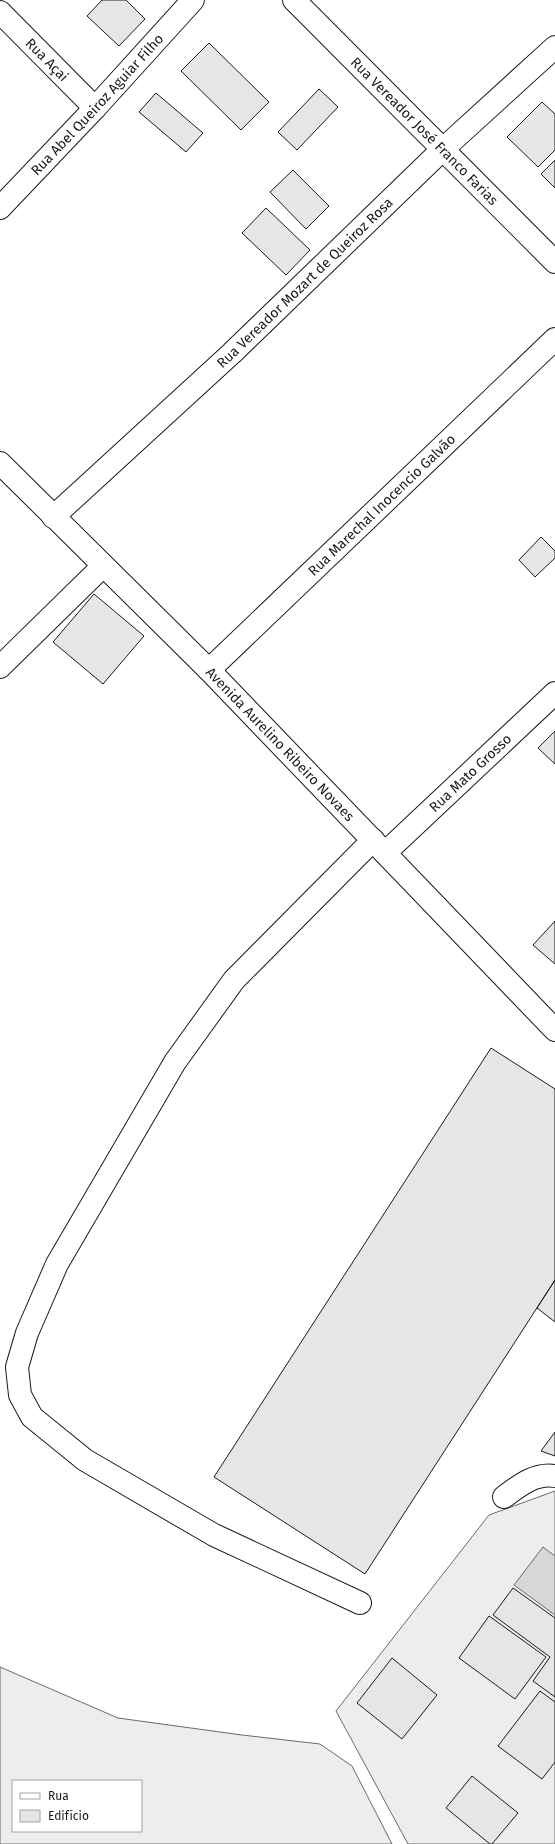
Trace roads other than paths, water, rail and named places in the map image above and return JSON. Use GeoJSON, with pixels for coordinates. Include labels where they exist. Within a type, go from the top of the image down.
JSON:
{"type":"FeatureCollection","features":[{"type":"Feature","properties":{"kind":"street","name":"Rua Abel Queiroz Aguiar Filho"},"geometry":{"type":"LineString","coordinates":[[0,208],[95,108],[193,0]]}},
{"type":"Feature","properties":{"kind":"street","name":"Rua Vereador José Franco Farias"},"geometry":{"type":"LineString","coordinates":[[294,0],[555,262]]}},
{"type":"Feature","properties":{"kind":"street","name":"Rua Açai"},"geometry":{"type":"LineString","coordinates":[[0,12],[95,108]]}},
{"type":"Feature","properties":{"kind":"street","name":"Rua Vereador Mozart de Queiroz Rosa"},"geometry":{"type":"LineString","coordinates":[[53,517],[232,353],[442,150],[555,47]]}},
{"type":"Feature","properties":{"kind":"street","name":"Rua Marechal Inocencio Galvão"},"geometry":{"type":"LineString","coordinates":[[209,670],[555,339]]}},
{"type":"Feature","properties":{"kind":"street","name":"Avenida Aurelino Ribeiro Novaes"},"geometry":{"type":"LineString","coordinates":[[0,463],[209,670],[555,1030]]}},
{"type":"Feature","properties":{"kind":"street"},"geometry":{"type":"LineString","coordinates":[[0,667],[103,566]]}},
{"type":"Feature","properties":{"kind":"street","name":"Rua Mato Grosso"},"geometry":{"type":"LineString","coordinates":[[360,1603],[214,1535],[85,1460],[32,1417],[20,1395],[17,1367],[27,1333],[57,1264],[175,1062],[234,980],[379,847],[555,693]]}},
{"type":"Feature","properties":{"kind":"street"},"geometry":{"type":"LineString","coordinates":[[504,1497],[524,1482],[545,1475],[555,1476]]}}]}
